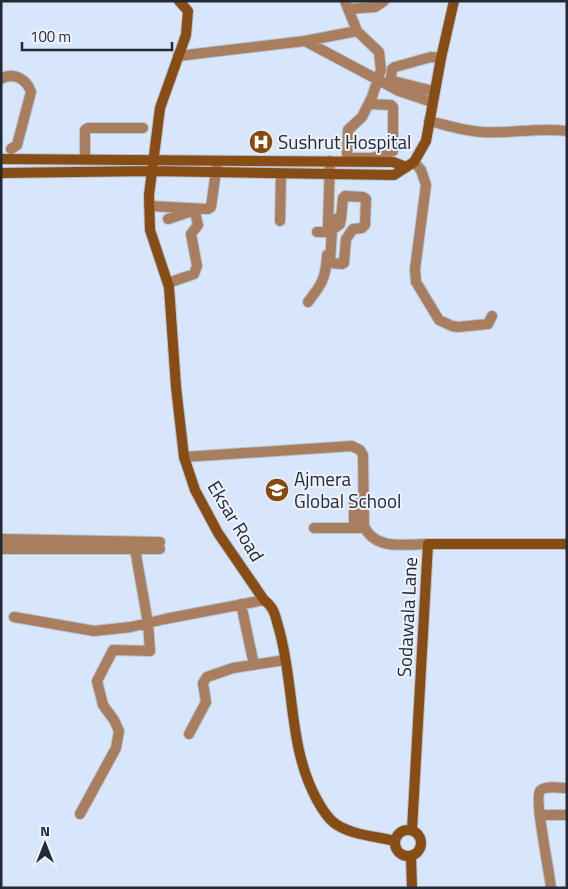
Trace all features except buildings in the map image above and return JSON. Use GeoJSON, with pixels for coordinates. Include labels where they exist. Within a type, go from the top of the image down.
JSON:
{"type":"FeatureCollection","features":[{"type":"Feature","properties":{"kind":"street","name":"Eksar Road"},"geometry":{"type":"LineString","coordinates":[[179,1],[188,11],[186,35],[160,108],[151,171],[149,206],[150,230],[168,283],[176,388],[184,457],[195,490],[218,533],[264,600],[272,606],[284,648],[295,736],[302,763],[313,792],[325,814],[334,823],[348,830],[395,841]]}},
{"type":"Feature","properties":{"kind":"street"},"geometry":{"type":"LineString","coordinates":[[368,104],[391,105],[393,107],[393,151],[390,154],[372,158],[350,158],[347,156],[348,130],[362,117],[381,70],[379,52],[357,31],[347,5],[375,7],[384,1]]}},
{"type":"Feature","properties":{"kind":"street"},"geometry":{"type":"LineString","coordinates":[[1,173],[151,171],[394,175],[410,165],[426,141],[432,102],[454,1]]}},
{"type":"Feature","properties":{"kind":"street"},"geometry":{"type":"LineString","coordinates":[[178,56],[305,41],[357,31]]}},
{"type":"Feature","properties":{"kind":"street"},"geometry":{"type":"LineString","coordinates":[[305,41],[378,80],[416,92],[432,102]]}},
{"type":"Feature","properties":{"kind":"street"},"geometry":{"type":"LineString","coordinates":[[400,87],[391,78],[392,70],[395,67],[431,57],[441,58]]}},
{"type":"Feature","properties":{"kind":"street"},"geometry":{"type":"LineString","coordinates":[[1,79],[9,76],[19,77],[28,85],[31,92],[17,145],[12,149]]}},
{"type":"Feature","properties":{"kind":"street"},"geometry":{"type":"LineString","coordinates":[[416,92],[429,90]]}},
{"type":"Feature","properties":{"kind":"street"},"geometry":{"type":"LineString","coordinates":[[429,121],[482,132],[567,131]]}},
{"type":"Feature","properties":{"kind":"street"},"geometry":{"type":"LineString","coordinates":[[76,173],[85,130],[88,128],[143,128]]}},
{"type":"Feature","properties":{"kind":"street"},"geometry":{"type":"LineString","coordinates":[[19,159],[19,173]]}},
{"type":"Feature","properties":{"kind":"street"},"geometry":{"type":"LineString","coordinates":[[1,160],[330,161],[393,162],[410,165],[421,170],[426,185],[414,268],[416,282],[439,320],[452,326],[488,324],[492,316]]}},
{"type":"Feature","properties":{"kind":"street"},"geometry":{"type":"LineString","coordinates":[[149,206],[208,209],[211,207],[217,160]]}},
{"type":"Feature","properties":{"kind":"street"},"geometry":{"type":"LineString","coordinates":[[308,302],[322,284],[326,273],[323,234],[328,219],[330,161]]}},
{"type":"Feature","properties":{"kind":"street"},"geometry":{"type":"LineString","coordinates":[[280,221],[281,174]]}},
{"type":"Feature","properties":{"kind":"street"},"geometry":{"type":"LineString","coordinates":[[345,196],[364,197],[366,199],[365,225],[362,228],[353,229],[348,236],[344,263],[342,264],[330,262],[332,230],[340,224],[341,219],[343,198],[345,196]]}},
{"type":"Feature","properties":{"kind":"street"},"geometry":{"type":"LineString","coordinates":[[168,219],[192,211],[195,212],[198,225],[191,234],[197,266],[194,274],[168,283]]}},
{"type":"Feature","properties":{"kind":"street"},"geometry":{"type":"LineString","coordinates":[[328,219],[341,219]]}},
{"type":"Feature","properties":{"kind":"street"},"geometry":{"type":"LineString","coordinates":[[184,457],[352,446],[360,450],[363,455],[358,506],[359,528]]}},
{"type":"Feature","properties":{"kind":"street"},"geometry":{"type":"LineString","coordinates":[[314,528],[359,528],[381,543],[428,544]]}},
{"type":"Feature","properties":{"kind":"street"},"geometry":{"type":"LineString","coordinates":[[5,544],[119,545],[160,546],[135,549],[119,545]]}},
{"type":"Feature","properties":{"kind":"street","name":"Sodawala Lane"},"geometry":{"type":"LineString","coordinates":[[412,830],[428,544],[567,544]]}},
{"type":"Feature","properties":{"kind":"street"},"geometry":{"type":"LineString","coordinates":[[80,814],[116,748],[119,731],[114,720],[103,705],[97,681],[113,650],[150,651],[148,623],[135,549]]}},
{"type":"Feature","properties":{"kind":"street"},"geometry":{"type":"LineString","coordinates":[[14,617],[94,631],[148,623],[264,600]]}},
{"type":"Feature","properties":{"kind":"street"},"geometry":{"type":"LineString","coordinates":[[241,604],[254,665]]}},
{"type":"Feature","properties":{"kind":"street"},"geometry":{"type":"LineString","coordinates":[[189,734],[206,702],[203,683],[207,677],[233,668],[286,660]]}},
{"type":"Feature","properties":{"kind":"street"},"geometry":{"type":"LineString","coordinates":[[552,888],[540,816],[539,795],[540,791],[544,788],[567,788]]}},
{"type":"Feature","properties":{"kind":"street"},"geometry":{"type":"LineString","coordinates":[[540,816],[567,815]]}},
{"type":"Feature","properties":{"kind":"street"},"geometry":{"type":"LineString","coordinates":[[412,830],[419,835],[422,844],[418,852],[411,857],[406,857],[396,850],[395,841],[396,837],[403,831],[412,830]]}},
{"type":"Feature","properties":{"kind":"street"},"geometry":{"type":"LineString","coordinates":[[411,857],[412,888]]}},
{"type":"Feature","properties":{"kind":"place","name":"Sushrut Hospital"},"geometry":{"type":"Point","coordinates":[261,142]}},
{"type":"Feature","properties":{"kind":"place","name":"Ajmera Global School"},"geometry":{"type":"Point","coordinates":[277,490]}}]}
